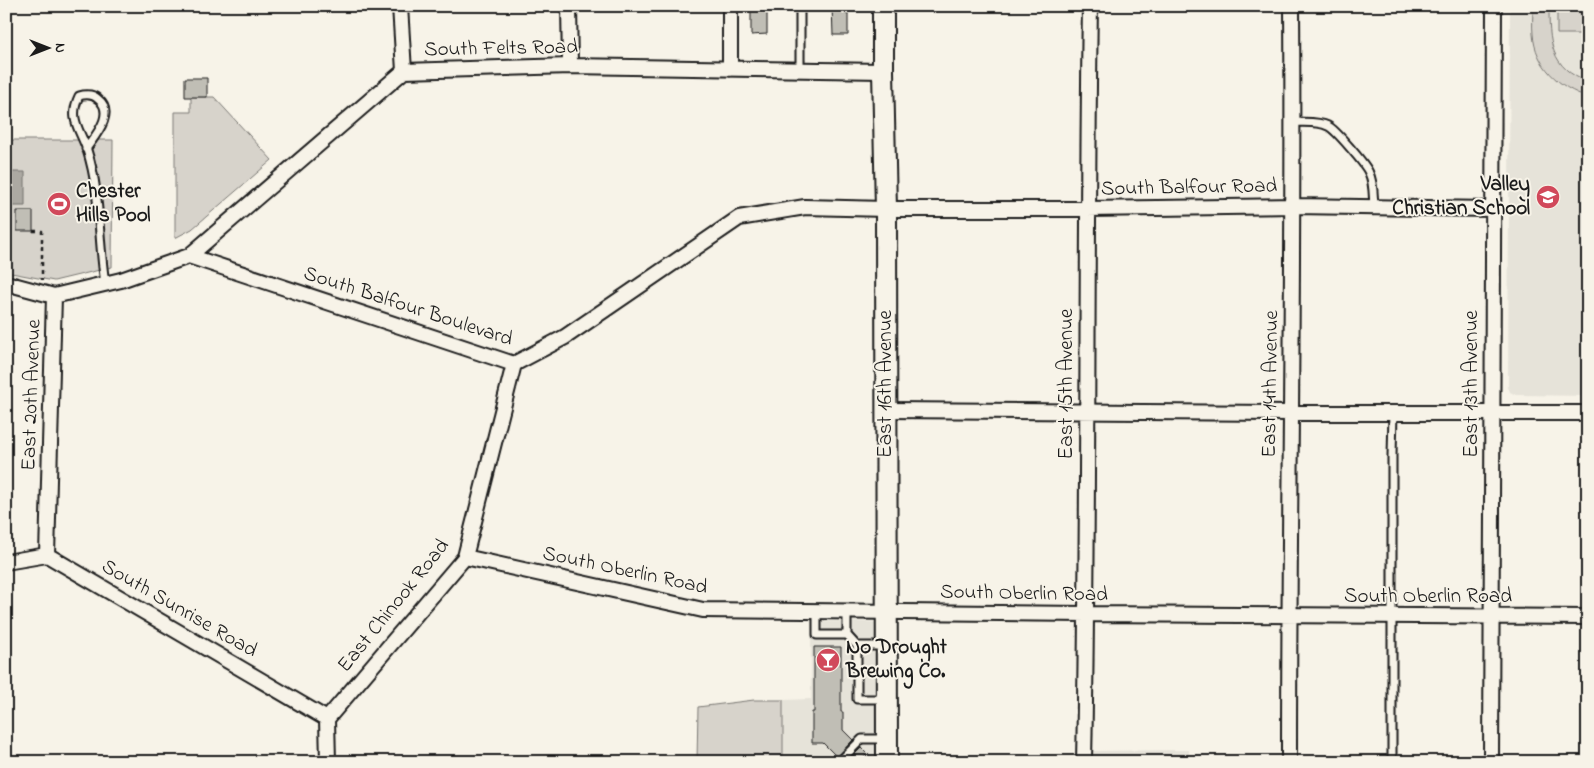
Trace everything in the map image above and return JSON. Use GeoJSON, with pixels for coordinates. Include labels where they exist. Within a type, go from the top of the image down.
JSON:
{"type":"FeatureCollection","features":[{"type":"Feature","properties":{"kind":"main road","name":"East 16th Avenue"},"geometry":{"type":"LineString","coordinates":[[883,6],[882,71],[886,209],[887,762]]}},
{"type":"Feature","properties":{"kind":"street"},"geometry":{"type":"LineString","coordinates":[[400,6],[404,71]]}},
{"type":"Feature","properties":{"kind":"street"},"geometry":{"type":"LineString","coordinates":[[569,6],[570,66]]}},
{"type":"Feature","properties":{"kind":"street"},"geometry":{"type":"LineString","coordinates":[[730,6],[730,69]]}},
{"type":"Feature","properties":{"kind":"street","name":"East 15th Avenue"},"geometry":{"type":"LineString","coordinates":[[1084,762],[1087,614],[1087,209],[1090,6]]}},
{"type":"Feature","properties":{"kind":"street","name":"East 14th Avenue"},"geometry":{"type":"LineString","coordinates":[[1289,762],[1290,413],[1294,206],[1292,6]]}},
{"type":"Feature","properties":{"kind":"street","name":"East 13th Avenue"},"geometry":{"type":"LineString","coordinates":[[1491,762],[1494,6]]}},
{"type":"Feature","properties":{"kind":"street","name":"South Felts Road"},"geometry":{"type":"LineString","coordinates":[[189,256],[404,71],[570,66],[882,71]]}},
{"type":"Feature","properties":{"kind":"street","name":"South Balfour Road"},"geometry":{"type":"LineString","coordinates":[[886,209],[1294,206],[1492,209]]}},
{"type":"Feature","properties":{"kind":"street","name":"South Balfour Boulevard"},"geometry":{"type":"LineString","coordinates":[[189,256],[514,364],[565,337],[739,218],[805,207],[886,209]]}},
{"type":"Feature","properties":{"kind":"street"},"geometry":{"type":"LineString","coordinates":[[6,283],[48,294],[106,284],[189,256]]}},
{"type":"Feature","properties":{"kind":"street","name":"East 20th Avenue"},"geometry":{"type":"LineString","coordinates":[[47,555],[48,294]]}},
{"type":"Feature","properties":{"kind":"street","name":"East Chinook Road"},"geometry":{"type":"LineString","coordinates":[[327,719],[465,557],[514,364]]}},
{"type":"Feature","properties":{"kind":"street"},"geometry":{"type":"LineString","coordinates":[[886,410],[1588,413]]}},
{"type":"Feature","properties":{"kind":"street"},"geometry":{"type":"LineString","coordinates":[[6,562],[47,555]]}},
{"type":"Feature","properties":{"kind":"street","name":"South Sunrise Road"},"geometry":{"type":"LineString","coordinates":[[47,555],[327,719]]}},
{"type":"Feature","properties":{"kind":"street","name":"South Oberlin Road"},"geometry":{"type":"LineString","coordinates":[[465,557],[703,610],[1588,617]]}},
{"type":"Feature","properties":{"kind":"street"},"geometry":{"type":"LineString","coordinates":[[327,719],[328,762]]}},
{"type":"Feature","properties":{"kind":"lane"},"geometry":{"type":"LineString","coordinates":[[800,6],[800,70]]}},
{"type":"Feature","properties":{"kind":"lane"},"geometry":{"type":"LineString","coordinates":[[86,149],[106,115],[104,104],[97,97],[85,94],[79,96],[75,106],[75,122],[94,176],[101,257],[106,284]]}},
{"type":"Feature","properties":{"kind":"lane"},"geometry":{"type":"LineString","coordinates":[[1293,122],[1329,126],[1337,134],[1369,171],[1372,181],[1374,207]]}},
{"type":"Feature","properties":{"kind":"lane"},"geometry":{"type":"LineString","coordinates":[[1392,762],[1393,412]]}},
{"type":"Feature","properties":{"kind":"lane"},"geometry":{"type":"LineString","coordinates":[[817,611],[817,635],[847,636],[857,646],[888,646]]}},
{"type":"Feature","properties":{"kind":"lane"},"geometry":{"type":"LineString","coordinates":[[847,612],[847,636]]}},
{"type":"Feature","properties":{"kind":"lane"},"geometry":{"type":"LineString","coordinates":[[857,646],[857,699],[888,699]]}},
{"type":"Feature","properties":{"kind":"lane"},"geometry":{"type":"LineString","coordinates":[[839,762],[862,739],[887,739]]}},
{"type":"Feature","properties":{"kind":"path"},"geometry":{"type":"LineString","coordinates":[[32,231],[42,231],[48,294]]}},
{"type":"Feature","properties":{"kind":"shaded area","name":"Valley Christian School"},"geometry":{"type":"Polygon","coordinates":[[[1510,6],[1588,6],[1588,396],[1516,395],[1510,392],[1508,387],[1510,6]]]}},
{"type":"Feature","properties":{"kind":"shaded area"},"geometry":{"type":"Polygon","coordinates":[[[1533,6],[1549,6],[1551,42],[1554,52],[1566,69],[1588,82],[1588,97],[1567,88],[1558,81],[1550,74],[1538,56],[1533,31],[1533,6]]]}},
{"type":"Feature","properties":{"kind":"shaded area"},"geometry":{"type":"Polygon","coordinates":[[[1557,6],[1588,6],[1588,34],[1557,34],[1557,6]]]}},
{"type":"Feature","properties":{"kind":"shaded area"},"geometry":{"type":"Polygon","coordinates":[[[191,97],[214,97],[272,160],[192,229],[175,238],[175,112],[191,112],[191,97]]]}},
{"type":"Feature","properties":{"kind":"shaded area","name":"Chester Hills Pool"},"geometry":{"type":"Polygon","coordinates":[[[6,140],[113,140],[112,267],[54,281],[6,272],[6,140]]]}},
{"type":"Feature","properties":{"kind":"shaded area"},"geometry":{"type":"Polygon","coordinates":[[[8,172],[25,172],[25,206],[8,206],[8,172]]]}},
{"type":"Feature","properties":{"kind":"shaded area"},"geometry":{"type":"Polygon","coordinates":[[[811,621],[875,622],[875,762],[783,762],[783,700],[811,699],[811,621]]]}},
{"type":"Feature","properties":{"kind":"shaded area"},"geometry":{"type":"Polygon","coordinates":[[[754,700],[783,700],[783,762],[697,762],[698,707],[754,700]]]}},
{"type":"Feature","properties":{"kind":"shaded area"},"geometry":{"type":"Polygon","coordinates":[[[1189,750],[1189,762],[1094,762],[1094,751],[1189,750]]]}},
{"type":"Feature","properties":{"kind":"building"},"geometry":{"type":"Polygon","coordinates":[[[751,6],[767,6],[767,34],[751,35],[751,6]]]}},
{"type":"Feature","properties":{"kind":"building"},"geometry":{"type":"Polygon","coordinates":[[[832,6],[846,6],[848,35],[833,35],[832,6]]]}},
{"type":"Feature","properties":{"kind":"building"},"geometry":{"type":"Polygon","coordinates":[[[185,78],[207,78],[207,97],[185,97],[185,78]]]}},
{"type":"Feature","properties":{"kind":"building"},"geometry":{"type":"Polygon","coordinates":[[[17,211],[33,211],[33,231],[17,231],[17,211]]]}},
{"type":"Feature","properties":{"kind":"building"},"geometry":{"type":"Polygon","coordinates":[[[814,647],[841,647],[841,712],[843,712],[843,730],[853,740],[837,757],[823,743],[812,743],[814,647]]]}},
{"type":"Feature","properties":{"kind":"building"},"geometry":{"type":"Polygon","coordinates":[[[861,748],[867,754],[859,762],[847,762],[861,748]]]}},
{"type":"Feature","properties":{"kind":"place","name":"Valley Christian School"},"geometry":{"type":"Point","coordinates":[1548,197]}},
{"type":"Feature","properties":{"kind":"place","name":"Chester Hills Pool"},"geometry":{"type":"Point","coordinates":[59,204]}},
{"type":"Feature","properties":{"kind":"place","name":"No Drought Brewing Co."},"geometry":{"type":"Point","coordinates":[828,660]}}]}
